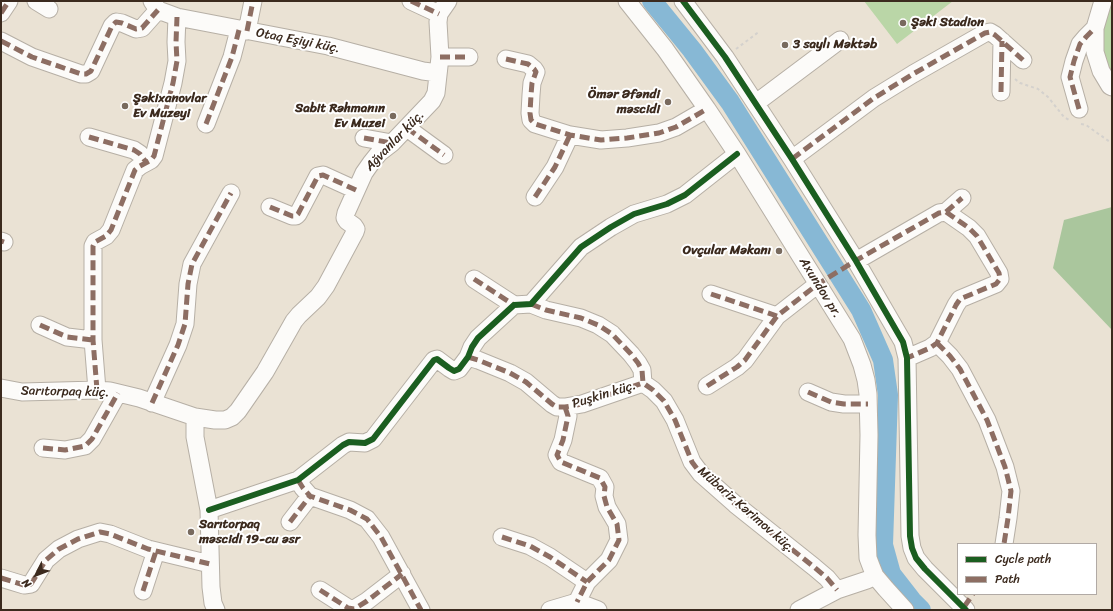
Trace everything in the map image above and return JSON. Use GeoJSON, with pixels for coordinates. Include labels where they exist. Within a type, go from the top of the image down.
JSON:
{"type":"FeatureCollection","features":[{"type":"Feature","properties":{"kind":"street"},"geometry":{"type":"LineString","coordinates":[[1,13],[9,1]]}},
{"type":"Feature","properties":{"kind":"street"},"geometry":{"type":"LineString","coordinates":[[206,124],[253,1]]}},
{"type":"Feature","properties":{"kind":"street"},"geometry":{"type":"LineString","coordinates":[[411,1],[443,8]]}},
{"type":"Feature","properties":{"kind":"street","name":"Axundov pr."},"geometry":{"type":"LineString","coordinates":[[627,1],[665,49],[737,154],[852,339],[866,380],[868,404],[868,558],[875,576],[905,610]]}},
{"type":"Feature","properties":{"kind":"street"},"geometry":{"type":"LineString","coordinates":[[683,1],[725,57],[792,159],[856,261],[903,342],[907,358],[910,536],[912,548],[916,558],[925,569],[968,604]]}},
{"type":"Feature","properties":{"kind":"street"},"geometry":{"type":"LineString","coordinates":[[1103,1],[1096,28],[1095,52],[1101,71],[1111,88]]}},
{"type":"Feature","properties":{"kind":"street","name":"Otaq Eşiyi küç."},"geometry":{"type":"LineString","coordinates":[[1,41],[32,57],[81,74],[86,74],[91,71],[112,26],[116,22],[136,29],[142,28],[155,6],[177,17],[328,46],[423,71],[469,57]]}},
{"type":"Feature","properties":{"kind":"street","name":"Ağvanlar küç."},"geometry":{"type":"LineString","coordinates":[[195,417],[225,420],[232,417],[238,411],[265,372],[294,321],[318,297],[326,286],[356,229],[345,218],[364,172],[379,153],[392,143],[432,101],[436,93],[439,65],[438,22],[443,8]]}},
{"type":"Feature","properties":{"kind":"street"},"geometry":{"type":"LineString","coordinates":[[96,390],[93,340],[93,246],[95,242],[106,236],[111,230],[135,170],[151,160],[154,156],[173,83],[177,61],[177,17]]}},
{"type":"Feature","properties":{"kind":"street"},"geometry":{"type":"LineString","coordinates":[[1077,118],[1070,77],[1080,44],[1096,28]]}},
{"type":"Feature","properties":{"kind":"street"},"geometry":{"type":"LineString","coordinates":[[792,159],[874,98],[985,33],[990,32],[1023,60]]}},
{"type":"Feature","properties":{"kind":"street"},"geometry":{"type":"LineString","coordinates":[[756,104],[840,40]]}},
{"type":"Feature","properties":{"kind":"street"},"geometry":{"type":"LineString","coordinates":[[1001,92],[1002,41]]}},
{"type":"Feature","properties":{"kind":"street"},"geometry":{"type":"LineString","coordinates":[[506,58],[528,64],[536,72],[532,83],[531,120],[535,124],[570,135],[601,140],[658,133],[676,127],[706,108]]}},
{"type":"Feature","properties":{"kind":"street"},"geometry":{"type":"LineString","coordinates":[[407,128],[444,155]]}},
{"type":"Feature","properties":{"kind":"street"},"geometry":{"type":"LineString","coordinates":[[535,197],[555,167],[570,135]]}},
{"type":"Feature","properties":{"kind":"street"},"geometry":{"type":"LineString","coordinates":[[89,137],[134,150],[140,154],[146,162]]}},
{"type":"Feature","properties":{"kind":"street"},"geometry":{"type":"LineString","coordinates":[[364,138],[392,143]]}},
{"type":"Feature","properties":{"kind":"street"},"geometry":{"type":"LineString","coordinates":[[531,304],[581,246],[634,214],[667,204],[685,195],[737,154]]}},
{"type":"Feature","properties":{"kind":"street"},"geometry":{"type":"LineString","coordinates":[[270,207],[292,216],[296,216],[318,176],[323,174],[356,190]]}},
{"type":"Feature","properties":{"kind":"street"},"geometry":{"type":"LineString","coordinates":[[152,403],[178,346],[185,324],[188,284],[192,264],[231,193]]}},
{"type":"Feature","properties":{"kind":"street"},"geometry":{"type":"LineString","coordinates":[[856,261],[939,213],[946,212],[962,198]]}},
{"type":"Feature","properties":{"kind":"street"},"geometry":{"type":"LineString","coordinates":[[907,358],[930,348],[937,343],[960,299],[996,284],[1000,279],[999,273],[977,236],[969,228],[946,212]]}},
{"type":"Feature","properties":{"kind":"street"},"geometry":{"type":"LineString","coordinates":[[474,279],[514,305],[531,304],[546,310],[581,318],[598,325],[612,334],[638,363],[642,370],[643,383]]}},
{"type":"Feature","properties":{"kind":"street"},"geometry":{"type":"LineString","coordinates":[[707,386],[737,367],[745,360],[777,316],[818,284]]}},
{"type":"Feature","properties":{"kind":"street"},"geometry":{"type":"LineString","coordinates":[[711,294],[777,316]]}},
{"type":"Feature","properties":{"kind":"street"},"geometry":{"type":"LineString","coordinates":[[209,510],[298,480],[343,445],[349,442],[365,443],[373,439],[434,360],[437,359],[454,371],[459,369],[468,357],[478,338],[514,305]]}},
{"type":"Feature","properties":{"kind":"street"},"geometry":{"type":"LineString","coordinates":[[40,325],[67,337],[93,340]]}},
{"type":"Feature","properties":{"kind":"street"},"geometry":{"type":"LineString","coordinates":[[937,343],[960,369],[987,420],[1005,467],[1011,491],[1004,543]]}},
{"type":"Feature","properties":{"kind":"street","name":"Puşkin küç."},"geometry":{"type":"LineString","coordinates":[[468,357],[510,373],[526,382],[557,407],[582,404],[643,383]]}},
{"type":"Feature","properties":{"kind":"street","name":"Mübariz Kərimov küç."},"geometry":{"type":"LineString","coordinates":[[643,383],[664,401],[675,420],[692,462],[701,474],[735,504],[827,578],[837,590]]}},
{"type":"Feature","properties":{"kind":"street","name":"Sarıtorpaq küç."},"geometry":{"type":"LineString","coordinates":[[1,388],[22,392],[96,390],[118,393],[139,398],[195,417]]}},
{"type":"Feature","properties":{"kind":"street"},"geometry":{"type":"LineString","coordinates":[[808,392],[831,402],[844,404],[868,404]]}},
{"type":"Feature","properties":{"kind":"street"},"geometry":{"type":"LineString","coordinates":[[43,448],[65,450],[84,446],[92,439],[118,393]]}},
{"type":"Feature","properties":{"kind":"street","name":"Puşkin küç."},"geometry":{"type":"LineString","coordinates":[[565,407],[568,416],[563,440],[557,455],[561,462],[600,478],[605,487],[604,496],[607,507],[617,524],[619,540],[609,560],[587,582],[577,602]]}},
{"type":"Feature","properties":{"kind":"street"},"geometry":{"type":"LineString","coordinates":[[195,417],[195,437],[209,510],[211,587],[213,603],[216,610]]}},
{"type":"Feature","properties":{"kind":"street"},"geometry":{"type":"LineString","coordinates":[[298,480],[310,496],[350,510],[367,519],[381,537],[421,610]]}},
{"type":"Feature","properties":{"kind":"street"},"geometry":{"type":"LineString","coordinates":[[290,522],[310,496]]}},
{"type":"Feature","properties":{"kind":"street"},"geometry":{"type":"LineString","coordinates":[[1,578],[24,585],[31,584],[46,560],[59,549],[78,539],[100,532],[110,534],[156,551],[210,564]]}},
{"type":"Feature","properties":{"kind":"street"},"geometry":{"type":"LineString","coordinates":[[502,537],[530,546],[550,557],[587,582]]}},
{"type":"Feature","properties":{"kind":"street"},"geometry":{"type":"LineString","coordinates":[[143,591],[156,551]]}},
{"type":"Feature","properties":{"kind":"street"},"geometry":{"type":"LineString","coordinates":[[320,590],[348,608],[354,609],[402,574]]}},
{"type":"Feature","properties":{"kind":"street"},"geometry":{"type":"LineString","coordinates":[[799,610],[837,590],[868,580],[875,576]]}},
{"type":"Feature","properties":{"kind":"street"},"geometry":{"type":"LineString","coordinates":[[550,610],[577,602],[598,610]]}},
{"type":"Feature","properties":{"kind":"path"},"geometry":{"type":"LineString","coordinates":[[725,57],[760,31]]}},
{"type":"Feature","properties":{"kind":"path"},"geometry":{"type":"LineString","coordinates":[[1001,71],[1020,83],[1038,88],[1048,97],[1064,117],[1077,118],[1112,142]]}},
{"type":"Feature","properties":{"kind":"green space","name":"Şəki Stadion"},"geometry":{"type":"Polygon","coordinates":[[[864,1],[953,1],[897,44],[864,1]]]}},
{"type":"Feature","properties":{"kind":"green space"},"geometry":{"type":"Polygon","coordinates":[[[1112,2],[1112,79],[1104,65],[1103,30],[1112,2]]]}},
{"type":"Feature","properties":{"kind":"green space"},"geometry":{"type":"Polygon","coordinates":[[[1112,207],[1112,330],[1053,268],[1064,220],[1112,207]]]}},
{"type":"Feature","properties":{"kind":"waterway"},"geometry":{"type":"LineString","coordinates":[[652,1],[692,50],[730,102],[861,310],[883,360],[888,395],[883,545],[891,574],[921,610]]}},
{"type":"Feature","properties":{"kind":"marked path"},"geometry":{"type":"LineString","coordinates":[[1,13],[9,1]]}},
{"type":"Feature","properties":{"kind":"marked path"},"geometry":{"type":"LineString","coordinates":[[247,31],[253,1]]}},
{"type":"Feature","properties":{"kind":"marked path"},"geometry":{"type":"LineString","coordinates":[[411,1],[439,14]]}},
{"type":"Feature","properties":{"kind":"marked path"},"geometry":{"type":"LineString","coordinates":[[1,41],[32,57],[81,74],[86,74],[91,71],[112,26],[116,22],[136,29],[142,28],[158,10]]}},
{"type":"Feature","properties":{"kind":"marked path"},"geometry":{"type":"LineString","coordinates":[[97,390],[93,340],[93,246],[95,242],[106,236],[111,230],[135,170],[151,160],[154,156],[173,83],[177,61],[177,17]]}},
{"type":"Feature","properties":{"kind":"marked path"},"geometry":{"type":"LineString","coordinates":[[1079,109],[1070,77],[1080,44],[1095,28]]}},
{"type":"Feature","properties":{"kind":"marked path"},"geometry":{"type":"LineString","coordinates":[[206,124],[232,57],[239,30]]}},
{"type":"Feature","properties":{"kind":"marked path"},"geometry":{"type":"LineString","coordinates":[[792,159],[874,98],[985,33],[990,32],[995,35],[1023,60]]}},
{"type":"Feature","properties":{"kind":"marked path"},"geometry":{"type":"LineString","coordinates":[[1001,92],[1002,41]]}},
{"type":"Feature","properties":{"kind":"marked path"},"geometry":{"type":"LineString","coordinates":[[440,57],[469,57]]}},
{"type":"Feature","properties":{"kind":"marked path"},"geometry":{"type":"LineString","coordinates":[[506,59],[528,64],[536,72],[532,83],[531,120],[535,124],[570,135],[601,140],[659,133],[676,127],[707,109]]}},
{"type":"Feature","properties":{"kind":"marked path"},"geometry":{"type":"LineString","coordinates":[[407,128],[444,155]]}},
{"type":"Feature","properties":{"kind":"marked path"},"geometry":{"type":"LineString","coordinates":[[535,197],[555,167],[570,135]]}},
{"type":"Feature","properties":{"kind":"marked path"},"geometry":{"type":"LineString","coordinates":[[89,137],[134,150],[140,154],[146,162]]}},
{"type":"Feature","properties":{"kind":"marked path"},"geometry":{"type":"LineString","coordinates":[[364,138],[392,143]]}},
{"type":"Feature","properties":{"kind":"marked path"},"geometry":{"type":"LineString","coordinates":[[270,207],[292,216],[296,216],[318,176],[323,175],[356,190]]}},
{"type":"Feature","properties":{"kind":"marked path"},"geometry":{"type":"LineString","coordinates":[[152,403],[178,345],[185,324],[188,284],[192,264],[231,193]]}},
{"type":"Feature","properties":{"kind":"marked path"},"geometry":{"type":"LineString","coordinates":[[946,212],[962,198]]}},
{"type":"Feature","properties":{"kind":"marked path"},"geometry":{"type":"LineString","coordinates":[[707,386],[737,367],[745,360],[777,316],[818,284],[939,213],[946,212],[969,228],[977,236],[999,273],[1000,279],[996,284],[960,299],[937,343],[930,348],[907,358]]}},
{"type":"Feature","properties":{"kind":"marked path"},"geometry":{"type":"LineString","coordinates":[[474,279],[514,305]]}},
{"type":"Feature","properties":{"kind":"marked path"},"geometry":{"type":"LineString","coordinates":[[711,294],[777,316]]}},
{"type":"Feature","properties":{"kind":"marked path"},"geometry":{"type":"LineString","coordinates":[[531,304],[546,310],[581,318],[598,325],[612,334],[638,363],[642,370],[643,383],[664,401],[675,420],[692,462],[701,474],[735,504],[827,578],[837,590]]}},
{"type":"Feature","properties":{"kind":"marked path"},"geometry":{"type":"LineString","coordinates":[[40,325],[67,337],[93,340]]}},
{"type":"Feature","properties":{"kind":"marked path"},"geometry":{"type":"LineString","coordinates":[[937,343],[960,369],[987,420],[1005,467],[1011,491],[1004,543]]}},
{"type":"Feature","properties":{"kind":"marked path"},"geometry":{"type":"LineString","coordinates":[[468,357],[510,373],[526,382],[557,407],[582,404],[643,383]]}},
{"type":"Feature","properties":{"kind":"marked path"},"geometry":{"type":"LineString","coordinates":[[808,392],[831,402],[844,404],[868,404]]}},
{"type":"Feature","properties":{"kind":"marked path"},"geometry":{"type":"LineString","coordinates":[[43,448],[65,450],[85,446],[92,439],[118,393]]}},
{"type":"Feature","properties":{"kind":"marked path"},"geometry":{"type":"LineString","coordinates":[[565,407],[568,416],[563,440],[557,455],[561,462],[600,478],[605,487],[604,496],[607,507],[617,524],[619,540],[609,560],[587,582],[577,602]]}},
{"type":"Feature","properties":{"kind":"marked path"},"geometry":{"type":"LineString","coordinates":[[298,480],[310,496],[350,510],[367,519],[381,537],[421,610]]}},
{"type":"Feature","properties":{"kind":"marked path"},"geometry":{"type":"LineString","coordinates":[[290,522],[310,496]]}},
{"type":"Feature","properties":{"kind":"marked path"},"geometry":{"type":"LineString","coordinates":[[1,578],[24,585],[31,584],[46,560],[59,549],[78,539],[100,532],[110,534],[148,549],[210,564]]}},
{"type":"Feature","properties":{"kind":"marked path"},"geometry":{"type":"LineString","coordinates":[[502,537],[530,546],[550,557],[587,582]]}},
{"type":"Feature","properties":{"kind":"marked path"},"geometry":{"type":"LineString","coordinates":[[143,591],[156,551]]}},
{"type":"Feature","properties":{"kind":"marked path"},"geometry":{"type":"LineString","coordinates":[[320,590],[348,608],[354,609],[402,574]]}},
{"type":"Feature","properties":{"kind":"marked path"},"geometry":{"type":"LineString","coordinates":[[964,607],[972,595]]}},
{"type":"Feature","properties":{"kind":"cycle path"},"geometry":{"type":"LineString","coordinates":[[683,1],[725,57],[792,159],[856,261],[903,342],[907,358],[910,536],[912,548],[916,558],[925,569],[966,610]]}},
{"type":"Feature","properties":{"kind":"cycle path"},"geometry":{"type":"LineString","coordinates":[[209,510],[298,480],[343,445],[349,442],[365,443],[373,439],[434,360],[437,359],[454,371],[459,369],[468,357],[478,338],[514,305],[531,304],[581,247],[634,214],[667,204],[685,195],[737,154]]}},
{"type":"Feature","properties":{"kind":"place","name":"Şəki Stadion"},"geometry":{"type":"Point","coordinates":[903,23]}},
{"type":"Feature","properties":{"kind":"place","name":"3 saylı Məktəb"},"geometry":{"type":"Point","coordinates":[785,45]}},
{"type":"Feature","properties":{"kind":"place","name":"Ömər Əfəndi məscidi"},"geometry":{"type":"Point","coordinates":[668,102]}},
{"type":"Feature","properties":{"kind":"place","name":"Şəkixanovlar Ev Muzeyi"},"geometry":{"type":"Point","coordinates":[125,106]}},
{"type":"Feature","properties":{"kind":"place","name":"Sabit Rəhmanın Ev Muzei"},"geometry":{"type":"Point","coordinates":[393,116]}},
{"type":"Feature","properties":{"kind":"place","name":"Ovçular Məkanı"},"geometry":{"type":"Point","coordinates":[779,251]}},
{"type":"Feature","properties":{"kind":"place","name":"Sarıtorpaq məscidi 19-cu əsr"},"geometry":{"type":"Point","coordinates":[191,532]}}]}
